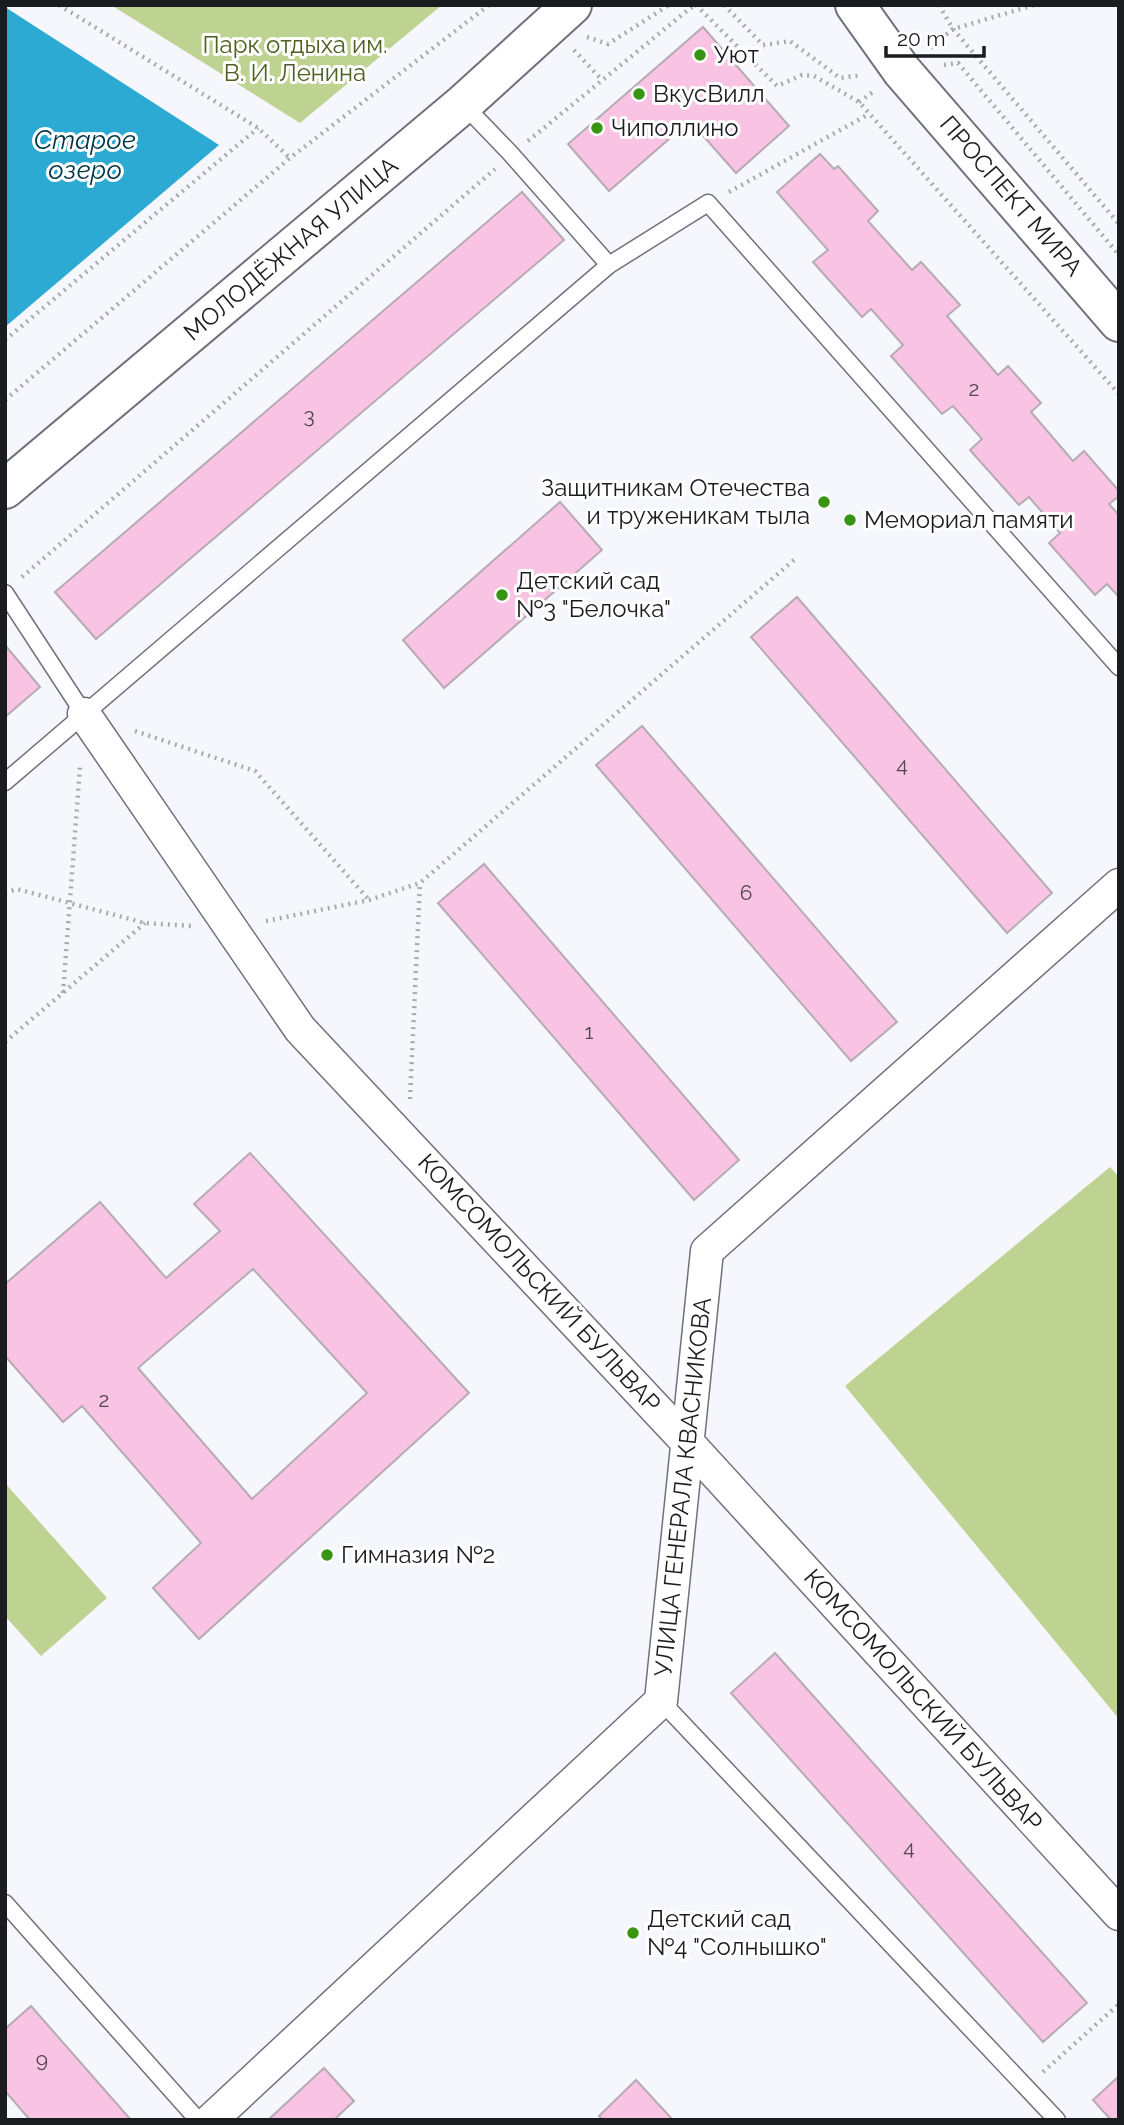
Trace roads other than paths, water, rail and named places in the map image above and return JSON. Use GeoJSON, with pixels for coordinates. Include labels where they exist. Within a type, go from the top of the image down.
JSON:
{"type":"FeatureCollection","features":[{"type":"Feature","properties":{"kind":"street","name":"МОЛОДЁЖНАЯ УЛИЦА"},"geometry":{"type":"LineString","coordinates":[[5,489],[463,104],[572,5]]}},
{"type":"Feature","properties":{"kind":"street","name":"ПРОСПЕКТ МИРА"},"geometry":{"type":"LineString","coordinates":[[855,5],[902,71],[1119,322]]}},
{"type":"Feature","properties":{"kind":"street","name":"ПРОСПЕКТ МИРА"},"geometry":{"type":"LineString","coordinates":[[887,5],[902,71]]}},
{"type":"Feature","properties":{"kind":"street","name":"КОМСОМОЛЬСКИЙ БУЛЬВАР"},"geometry":{"type":"LineString","coordinates":[[84,714],[300,1029],[688,1443],[1119,1914]]}},
{"type":"Feature","properties":{"kind":"street","name":"УЛИЦА ГЕНЕРАЛА КВАСНИКОВА"},"geometry":{"type":"LineString","coordinates":[[211,2120],[662,1701],[707,1251],[1119,885]]}},
{"type":"Feature","properties":{"kind":"lane"},"geometry":{"type":"LineString","coordinates":[[463,104],[609,265]]}},
{"type":"Feature","properties":{"kind":"lane"},"geometry":{"type":"LineString","coordinates":[[5,782],[609,265],[708,204],[1119,667]]}},
{"type":"Feature","properties":{"kind":"lane"},"geometry":{"type":"LineString","coordinates":[[10,588],[84,714]]}},
{"type":"Feature","properties":{"kind":"lane"},"geometry":{"type":"LineString","coordinates":[[662,1701],[1057,2120]]}},
{"type":"Feature","properties":{"kind":"lane"},"geometry":{"type":"LineString","coordinates":[[5,1903],[198,2120]]}},
{"type":"Feature","properties":{"kind":"water","name":"Старое озеро"},"geometry":{"type":"Polygon","coordinates":[[[5,7],[219,145],[5,327],[5,7]]]}},
{"type":"Feature","properties":{"kind":"place","name":"Уют"},"geometry":{"type":"Point","coordinates":[700,55]}},
{"type":"Feature","properties":{"kind":"place","name":"ВкусВилл"},"geometry":{"type":"Point","coordinates":[639,94]}},
{"type":"Feature","properties":{"kind":"place","name":"Чиполлино"},"geometry":{"type":"Point","coordinates":[597,128]}},
{"type":"Feature","properties":{"kind":"place","name":"Защитникам Отечества и труженикам тыла"},"geometry":{"type":"Point","coordinates":[824,502]}},
{"type":"Feature","properties":{"kind":"place","name":"Мемориал памяти"},"geometry":{"type":"Point","coordinates":[850,520]}},
{"type":"Feature","properties":{"kind":"place","name":"Детский сад №3 \"Белочка\""},"geometry":{"type":"Point","coordinates":[502,595]}},
{"type":"Feature","properties":{"kind":"place","name":"Гимназия №2"},"geometry":{"type":"Point","coordinates":[327,1555]}},
{"type":"Feature","properties":{"kind":"place","name":"Детский сад №4 \"Солнышко\""},"geometry":{"type":"Point","coordinates":[633,1933]}},
{"type":"Feature","properties":{"kind":"park label","name":"Парк отдыха им. В. И. Ленина"},"geometry":{"type":"Point","coordinates":[295,59]}}]}
